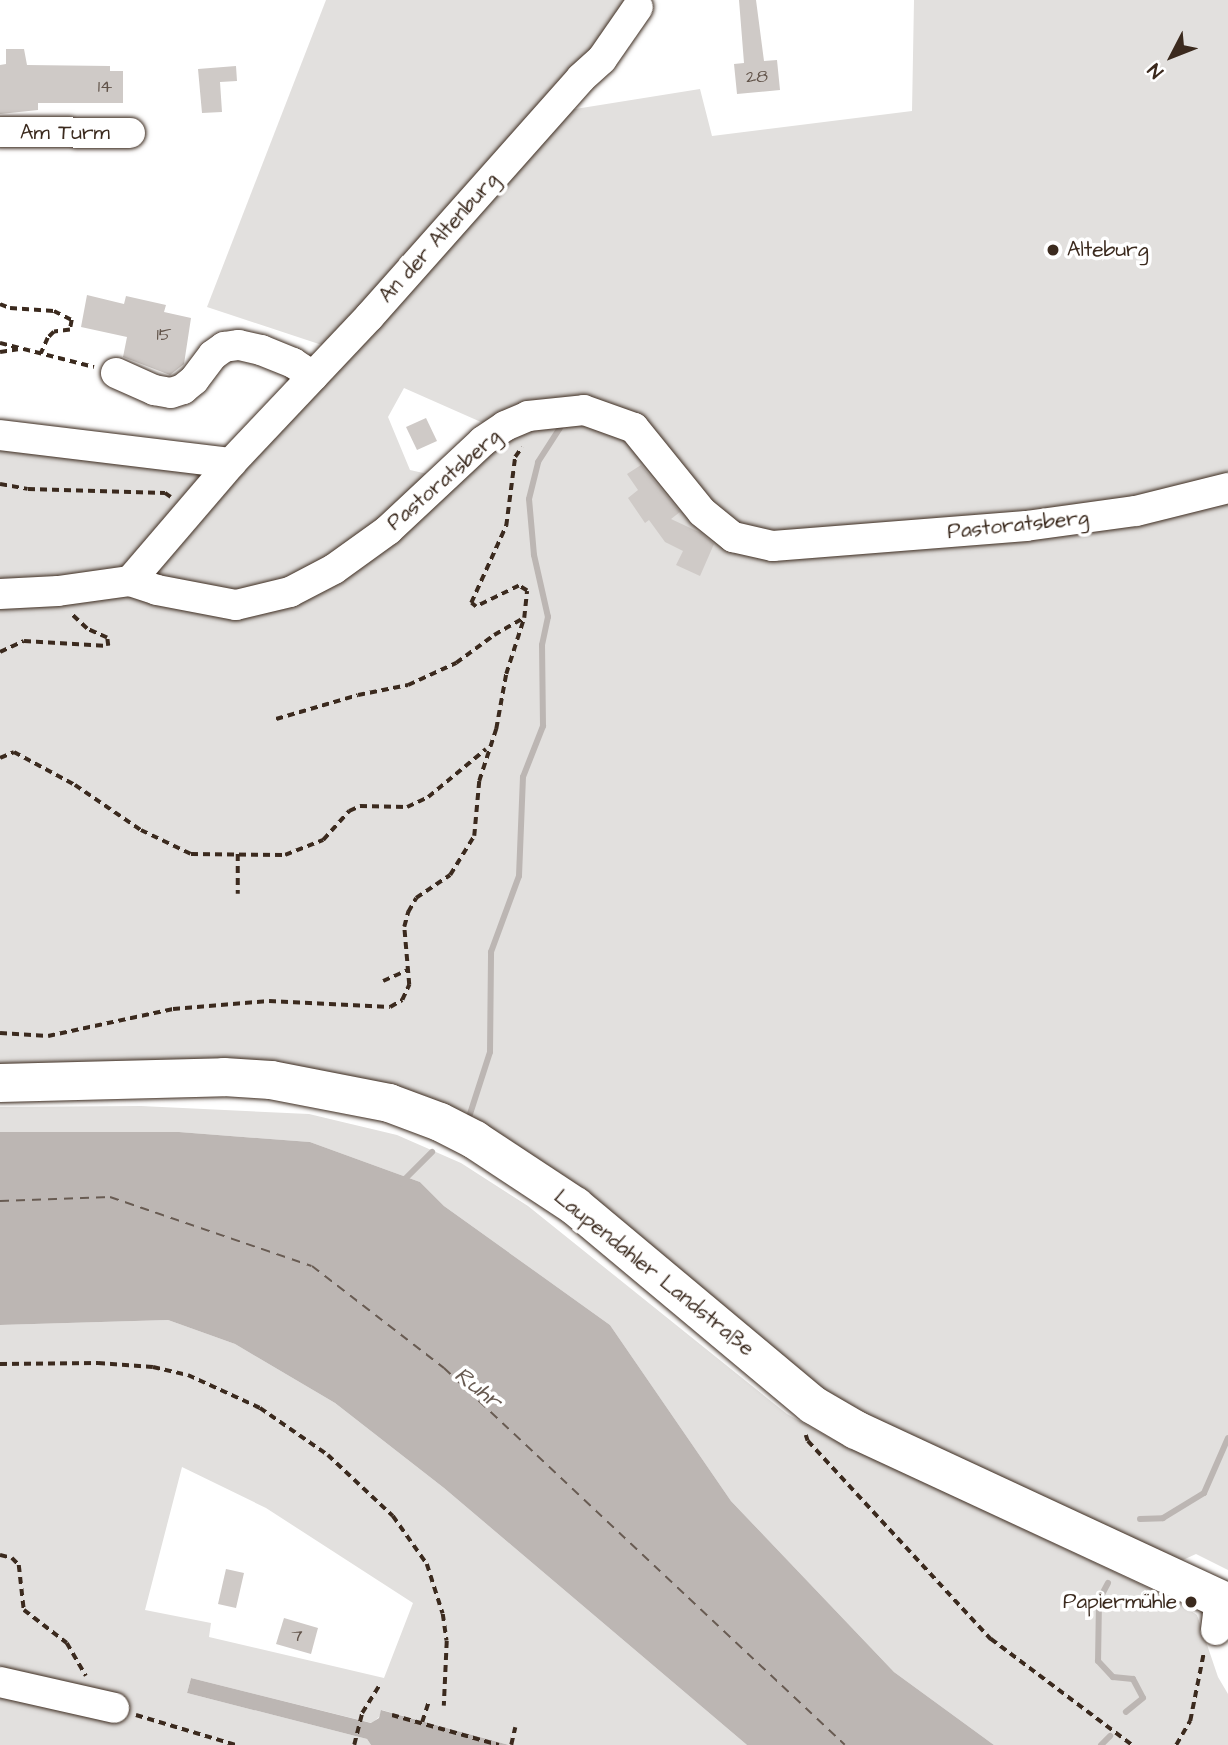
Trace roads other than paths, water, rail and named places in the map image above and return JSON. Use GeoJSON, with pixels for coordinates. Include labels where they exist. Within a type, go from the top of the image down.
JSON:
{"type":"FeatureCollection","features":[{"type":"Feature","properties":{"kind":"main road","name":"Laupendahler Landstraße"},"geometry":{"type":"LineString","coordinates":[[0,1083],[224,1077],[271,1080],[362,1096],[416,1112],[475,1140],[575,1206],[813,1405],[856,1430],[1221,1611]]}},
{"type":"Feature","properties":{"kind":"street","name":"An der Altenburg"},"geometry":{"type":"LineString","coordinates":[[130,582],[231,463],[369,317],[581,78],[602,59],[638,7]]}},
{"type":"Feature","properties":{"kind":"street","name":"Am Turm"},"geometry":{"type":"LineString","coordinates":[[0,132],[130,133]]}},
{"type":"Feature","properties":{"kind":"street"},"geometry":{"type":"LineString","coordinates":[[116,373],[154,390],[171,393],[194,380],[213,355],[225,347],[239,345],[261,350],[293,363],[313,376]]}},
{"type":"Feature","properties":{"kind":"street","name":"Pastoratsberg"},"geometry":{"type":"LineString","coordinates":[[0,594],[58,591],[130,582],[236,605],[290,592],[334,569],[388,530],[483,441],[505,426],[528,416],[584,410],[634,428],[702,512],[733,537],[773,546],[1040,524],[1136,511],[1228,488]]}},
{"type":"Feature","properties":{"kind":"street"},"geometry":{"type":"LineString","coordinates":[[0,435],[231,463]]}},
{"type":"Feature","properties":{"kind":"street"},"geometry":{"type":"LineString","coordinates":[[0,1682],[109,1706]]}},
{"type":"Feature","properties":{"kind":"water","name":"Ruhr"},"geometry":{"type":"Polygon","coordinates":[[[0,1132],[179,1132],[310,1142],[420,1182],[444,1206],[610,1325],[731,1501],[894,1672],[994,1745],[747,1745],[444,1488],[335,1403],[235,1344],[168,1320],[0,1325],[0,1132]]]}},
{"type":"Feature","properties":{"kind":"water"},"geometry":{"type":"Polygon","coordinates":[[[191,1678],[371,1723],[379,1718],[381,1710],[509,1745],[371,1745],[367,1739],[187,1693],[191,1678]]]}},
{"type":"Feature","properties":{"kind":"waterway"},"geometry":{"type":"LineString","coordinates":[[470,1114],[490,1052],[491,952],[519,876],[523,777],[543,726],[542,645],[548,617],[534,555],[529,499],[538,462],[563,423]]}},
{"type":"Feature","properties":{"kind":"waterway"},"geometry":{"type":"LineString","coordinates":[[401,1183],[432,1152]]}},
{"type":"Feature","properties":{"kind":"waterway"},"geometry":{"type":"LineString","coordinates":[[1140,1519],[1163,1518],[1204,1493],[1228,1438]]}},
{"type":"Feature","properties":{"kind":"waterway"},"geometry":{"type":"LineString","coordinates":[[1108,1583],[1099,1600],[1098,1661],[1113,1677],[1133,1679],[1143,1698],[1126,1712]]}},
{"type":"Feature","properties":{"kind":"waterway"},"geometry":{"type":"LineString","coordinates":[[1101,1745],[1110,1736]]}},
{"type":"Feature","properties":{"kind":"place","name":"Alteburg"},"geometry":{"type":"Point","coordinates":[1053,250]}},
{"type":"Feature","properties":{"kind":"place","name":"Papiermühle"},"geometry":{"type":"Point","coordinates":[1191,1602]}}]}
